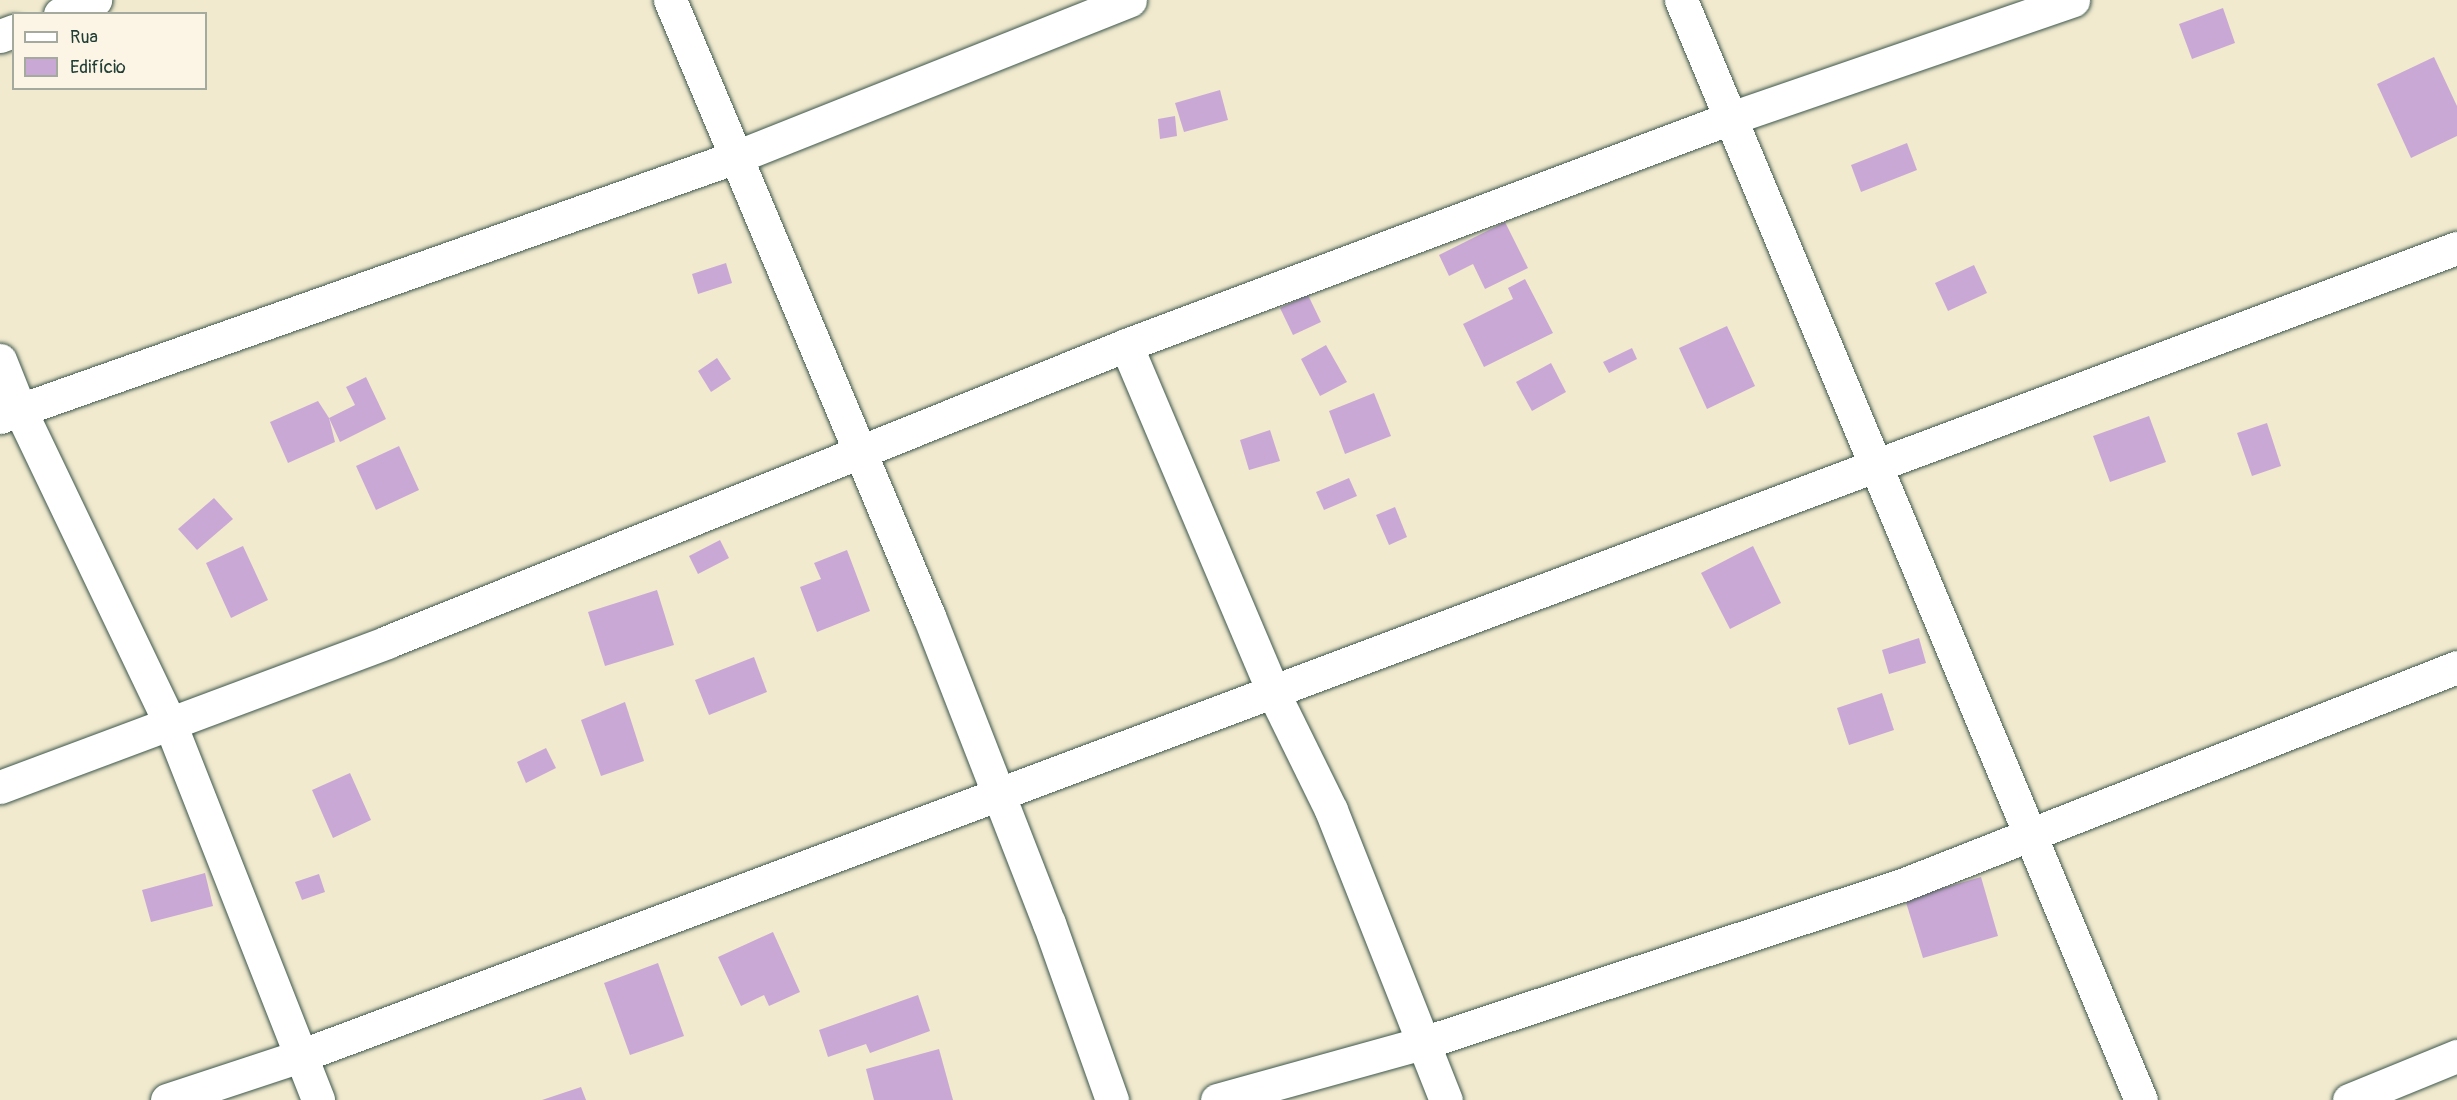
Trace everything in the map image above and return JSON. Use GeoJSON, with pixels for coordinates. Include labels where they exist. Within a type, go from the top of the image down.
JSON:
{"type":"FeatureCollection","features":[{"type":"Feature","properties":{"kind":"street"},"geometry":{"type":"LineString","coordinates":[[65,12],[95,0]]}},
{"type":"Feature","properties":{"kind":"street"},"geometry":{"type":"LineString","coordinates":[[670,0],[862,453],[999,794],[1112,1100]]}},
{"type":"Feature","properties":{"kind":"street"},"geometry":{"type":"LineString","coordinates":[[10,413],[736,157],[1130,0]]}},
{"type":"Feature","properties":{"kind":"street"},"geometry":{"type":"LineString","coordinates":[[1681,0],[1728,119],[2141,1100]]}},
{"type":"Feature","properties":{"kind":"street"},"geometry":{"type":"LineString","coordinates":[[0,787],[169,721],[387,642],[1126,345],[1728,119],[2073,0]]}},
{"type":"Feature","properties":{"kind":"street"},"geometry":{"type":"LineString","coordinates":[[167,1100],[300,1056],[2457,248]]}},
{"type":"Feature","properties":{"kind":"street"},"geometry":{"type":"LineString","coordinates":[[1126,345],[1273,692],[1331,810],[1446,1100]]}},
{"type":"Feature","properties":{"kind":"street"},"geometry":{"type":"LineString","coordinates":[[0,360],[10,413],[169,721],[318,1100]]}},
{"type":"Feature","properties":{"kind":"street"},"geometry":{"type":"LineString","coordinates":[[1217,1100],[1423,1043],[1902,885],[2457,667]]}},
{"type":"Feature","properties":{"kind":"street"},"geometry":{"type":"LineString","coordinates":[[2349,1100],[2457,1056]]}},
{"type":"Feature","properties":{"kind":"building"},"geometry":{"type":"Polygon","coordinates":[[[2223,8],[2235,43],[2192,59],[2179,24],[2223,8]]]}},
{"type":"Feature","properties":{"kind":"building"},"geometry":{"type":"Polygon","coordinates":[[[2434,57],[2457,106],[2457,136],[2411,158],[2377,84],[2434,57]]]}},
{"type":"Feature","properties":{"kind":"building"},"geometry":{"type":"Polygon","coordinates":[[[1220,90],[1228,120],[1184,132],[1175,103],[1220,90]]]}},
{"type":"Feature","properties":{"kind":"building"},"geometry":{"type":"Polygon","coordinates":[[[1175,116],[1177,136],[1160,139],[1158,119],[1175,116]]]}},
{"type":"Feature","properties":{"kind":"building"},"geometry":{"type":"Polygon","coordinates":[[[1907,143],[1917,170],[1861,192],[1851,165],[1907,143]]]}},
{"type":"Feature","properties":{"kind":"building"},"geometry":{"type":"Polygon","coordinates":[[[1505,222],[1528,268],[1485,289],[1473,264],[1449,276],[1439,255],[1505,222]]]}},
{"type":"Feature","properties":{"kind":"building"},"geometry":{"type":"Polygon","coordinates":[[[726,263],[732,283],[698,294],[692,274],[726,263]]]}},
{"type":"Feature","properties":{"kind":"building"},"geometry":{"type":"Polygon","coordinates":[[[1974,265],[1987,293],[1948,311],[1935,283],[1974,265]]]}},
{"type":"Feature","properties":{"kind":"building"},"geometry":{"type":"Polygon","coordinates":[[[1525,279],[1553,333],[1484,367],[1463,324],[1513,299],[1508,288],[1525,279]]]}},
{"type":"Feature","properties":{"kind":"building"},"geometry":{"type":"Polygon","coordinates":[[[1308,295],[1321,322],[1293,335],[1280,308],[1308,295]]]}},
{"type":"Feature","properties":{"kind":"building"},"geometry":{"type":"Polygon","coordinates":[[[1727,326],[1755,386],[1707,409],[1679,348],[1727,326]]]}},
{"type":"Feature","properties":{"kind":"building"},"geometry":{"type":"Polygon","coordinates":[[[1326,345],[1347,382],[1320,396],[1301,359],[1326,345]]]}},
{"type":"Feature","properties":{"kind":"building"},"geometry":{"type":"Polygon","coordinates":[[[1632,348],[1637,359],[1609,373],[1603,362],[1632,348]]]}},
{"type":"Feature","properties":{"kind":"building"},"geometry":{"type":"Polygon","coordinates":[[[717,358],[731,379],[711,392],[698,371],[717,358]]]}},
{"type":"Feature","properties":{"kind":"building"},"geometry":{"type":"Polygon","coordinates":[[[1551,363],[1566,392],[1532,411],[1516,382],[1551,363]]]}},
{"type":"Feature","properties":{"kind":"building"},"geometry":{"type":"Polygon","coordinates":[[[366,377],[386,419],[340,442],[329,418],[355,405],[346,387],[366,377]]]}},
{"type":"Feature","properties":{"kind":"building"},"geometry":{"type":"Polygon","coordinates":[[[1374,393],[1391,436],[1345,454],[1329,411],[1374,393]]]}},
{"type":"Feature","properties":{"kind":"building"},"geometry":{"type":"Polygon","coordinates":[[[318,401],[329,418],[335,442],[288,463],[270,422],[318,401]]]}},
{"type":"Feature","properties":{"kind":"building"},"geometry":{"type":"Polygon","coordinates":[[[2149,416],[2166,462],[2110,482],[2093,436],[2149,416]]]}},
{"type":"Feature","properties":{"kind":"building"},"geometry":{"type":"Polygon","coordinates":[[[2267,423],[2281,466],[2252,476],[2237,433],[2267,423]]]}},
{"type":"Feature","properties":{"kind":"building"},"geometry":{"type":"Polygon","coordinates":[[[1270,430],[1280,461],[1249,470],[1240,440],[1270,430]]]}},
{"type":"Feature","properties":{"kind":"building"},"geometry":{"type":"Polygon","coordinates":[[[399,446],[419,490],[376,510],[356,466],[399,446]]]}},
{"type":"Feature","properties":{"kind":"building"},"geometry":{"type":"Polygon","coordinates":[[[1349,478],[1357,496],[1324,510],[1316,492],[1349,478]]]}},
{"type":"Feature","properties":{"kind":"building"},"geometry":{"type":"Polygon","coordinates":[[[214,498],[233,519],[197,550],[178,529],[214,498]]]}},
{"type":"Feature","properties":{"kind":"building"},"geometry":{"type":"Polygon","coordinates":[[[1395,507],[1407,537],[1389,545],[1376,515],[1395,507]]]}},
{"type":"Feature","properties":{"kind":"building"},"geometry":{"type":"Polygon","coordinates":[[[720,540],[729,558],[698,574],[689,556],[720,540]]]}},
{"type":"Feature","properties":{"kind":"building"},"geometry":{"type":"Polygon","coordinates":[[[243,546],[268,600],[231,618],[206,563],[243,546]]]}},
{"type":"Feature","properties":{"kind":"building"},"geometry":{"type":"Polygon","coordinates":[[[1753,546],[1781,603],[1730,629],[1701,573],[1753,546]]]}},
{"type":"Feature","properties":{"kind":"building"},"geometry":{"type":"Polygon","coordinates":[[[847,550],[870,611],[817,632],[800,587],[821,579],[814,563],[847,550]]]}},
{"type":"Feature","properties":{"kind":"building"},"geometry":{"type":"Polygon","coordinates":[[[657,590],[674,645],[605,666],[588,612],[657,590]]]}},
{"type":"Feature","properties":{"kind":"building"},"geometry":{"type":"Polygon","coordinates":[[[1919,638],[1926,663],[1889,674],[1882,650],[1919,638]]]}},
{"type":"Feature","properties":{"kind":"building"},"geometry":{"type":"Polygon","coordinates":[[[754,657],[767,692],[709,715],[695,680],[754,657]]]}},
{"type":"Feature","properties":{"kind":"building"},"geometry":{"type":"Polygon","coordinates":[[[1882,693],[1894,730],[1849,745],[1837,708],[1882,693]]]}},
{"type":"Feature","properties":{"kind":"building"},"geometry":{"type":"Polygon","coordinates":[[[625,702],[644,761],[601,776],[581,720],[625,702]]]}},
{"type":"Feature","properties":{"kind":"building"},"geometry":{"type":"Polygon","coordinates":[[[546,748],[556,768],[526,783],[517,762],[546,748]]]}},
{"type":"Feature","properties":{"kind":"building"},"geometry":{"type":"Polygon","coordinates":[[[350,773],[371,820],[333,838],[312,790],[350,773]]]}},
{"type":"Feature","properties":{"kind":"building"},"geometry":{"type":"Polygon","coordinates":[[[205,873],[213,906],[151,922],[142,890],[205,873]]]}},
{"type":"Feature","properties":{"kind":"building"},"geometry":{"type":"Polygon","coordinates":[[[319,874],[325,892],[302,900],[295,882],[319,874]]]}},
{"type":"Feature","properties":{"kind":"building"},"geometry":{"type":"Polygon","coordinates":[[[1981,877],[1998,936],[1923,958],[1905,899],[1981,877]]]}},
{"type":"Feature","properties":{"kind":"building"},"geometry":{"type":"Polygon","coordinates":[[[773,932],[800,992],[769,1006],[764,995],[741,1006],[718,957],[773,932]]]}},
{"type":"Feature","properties":{"kind":"building"},"geometry":{"type":"Polygon","coordinates":[[[658,963],[684,1036],[630,1055],[604,983],[658,963]]]}},
{"type":"Feature","properties":{"kind":"building"},"geometry":{"type":"Polygon","coordinates":[[[918,995],[930,1031],[870,1053],[866,1044],[828,1057],[819,1030],[918,995]]]}},
{"type":"Feature","properties":{"kind":"building"},"geometry":{"type":"Polygon","coordinates":[[[939,1049],[953,1100],[874,1100],[866,1069],[939,1049]]]}},
{"type":"Feature","properties":{"kind":"building"},"geometry":{"type":"Polygon","coordinates":[[[581,1087],[586,1100],[542,1100],[581,1087]]]}}]}
